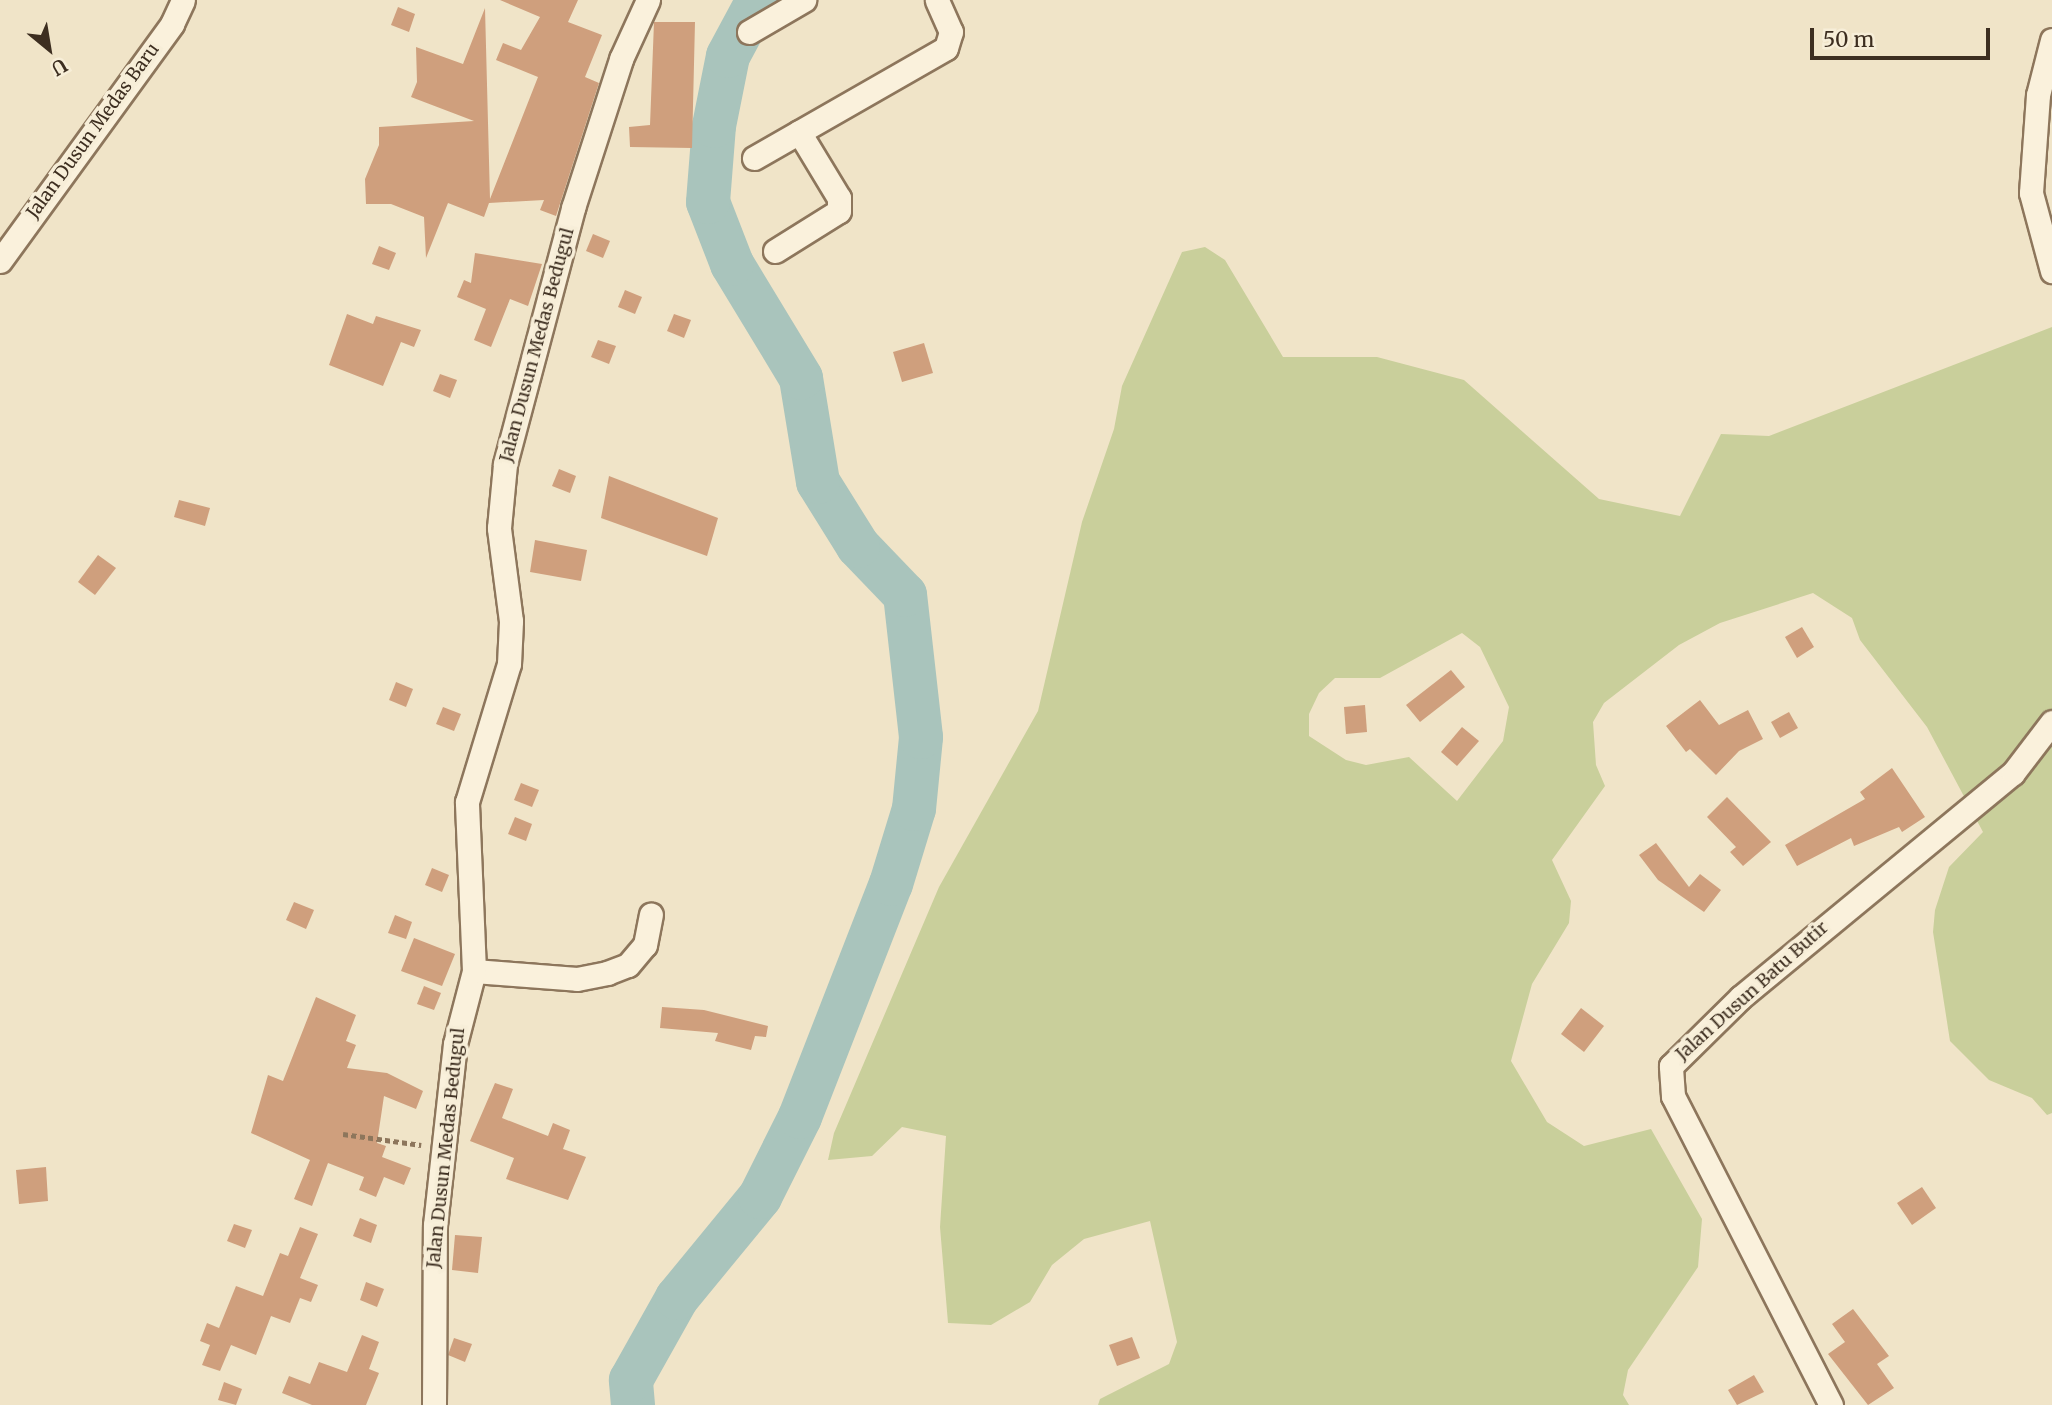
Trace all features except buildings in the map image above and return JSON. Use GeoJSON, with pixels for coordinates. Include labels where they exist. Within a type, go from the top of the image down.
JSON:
{"type":"FeatureCollection","features":[{"type":"Feature","properties":{"kind":"street","name":"Jalan Dusun Medas Baru"},"geometry":{"type":"LineString","coordinates":[[0,261],[172,24],[183,0]]}},
{"type":"Feature","properties":{"kind":"street","name":"Jalan Dusun Medas Bedugul"},"geometry":{"type":"LineString","coordinates":[[434,1405],[431,1274],[455,1044],[474,971],[467,802],[509,664],[511,621],[499,528],[505,464],[573,208],[621,59],[648,0]]}},
{"type":"Feature","properties":{"kind":"street"},"geometry":{"type":"LineString","coordinates":[[749,32],[804,0]]}},
{"type":"Feature","properties":{"kind":"street"},"geometry":{"type":"LineString","coordinates":[[754,158],[946,48],[951,32],[937,0]]}},
{"type":"Feature","properties":{"kind":"street"},"geometry":{"type":"LineString","coordinates":[[2052,40],[2038,95],[2031,194],[2052,271]]}},
{"type":"Feature","properties":{"kind":"street"},"geometry":{"type":"LineString","coordinates":[[775,251],[839,211],[839,198],[799,132]]}},
{"type":"Feature","properties":{"kind":"street","name":"Jalan Dusun Batu Butir"},"geometry":{"type":"LineString","coordinates":[[1831,1405],[1673,1096],[1671,1066],[1791,953],[2013,774],[2052,722]]}},
{"type":"Feature","properties":{"kind":"street"},"geometry":{"type":"LineString","coordinates":[[474,971],[577,979],[607,973],[628,965],[645,945],[651,915]]}},
{"type":"Feature","properties":{"kind":"path"},"geometry":{"type":"LineString","coordinates":[[343,1134],[446,1148]]}},
{"type":"Feature","properties":{"kind":"green space"},"geometry":{"type":"Polygon","coordinates":[[[1205,247],[1225,260],[1283,357],[1377,357],[1464,380],[1599,499],[1680,516],[1721,434],[1769,436],[2052,327],[2052,1113],[2047,1115],[2032,1098],[1989,1080],[1950,1041],[1933,932],[1935,910],[1949,867],[1983,832],[1927,727],[1860,640],[1852,618],[1813,593],[1720,623],[1679,645],[1604,703],[1593,722],[1596,765],[1605,786],[1552,860],[1571,901],[1569,923],[1532,984],[1511,1061],[1547,1122],[1584,1146],[1651,1129],[1702,1219],[1698,1267],[1628,1370],[1623,1395],[1629,1405],[1098,1405],[1100,1399],[1169,1364],[1177,1342],[1150,1221],[1084,1239],[1052,1265],[1030,1302],[991,1325],[948,1323],[940,1227],[946,1136],[902,1127],[872,1156],[828,1160],[834,1133],[939,887],[1038,711],[1082,522],[1114,429],[1122,386],[1182,252],[1205,247]],[[1462,633],[1380,678],[1335,678],[1319,693],[1309,714],[1309,736],[1346,760],[1366,765],[1409,757],[1457,801],[1503,741],[1509,707],[1480,647],[1462,633]]]}},
{"type":"Feature","properties":{"kind":"waterway"},"geometry":{"type":"LineString","coordinates":[[633,1405],[631,1380],[677,1298],[760,1197],[800,1117],[891,884],[914,809],[921,737],[905,595],[858,546],[818,482],[801,378],[732,264],[708,202],[714,126],[728,56],[758,0]]}}]}
